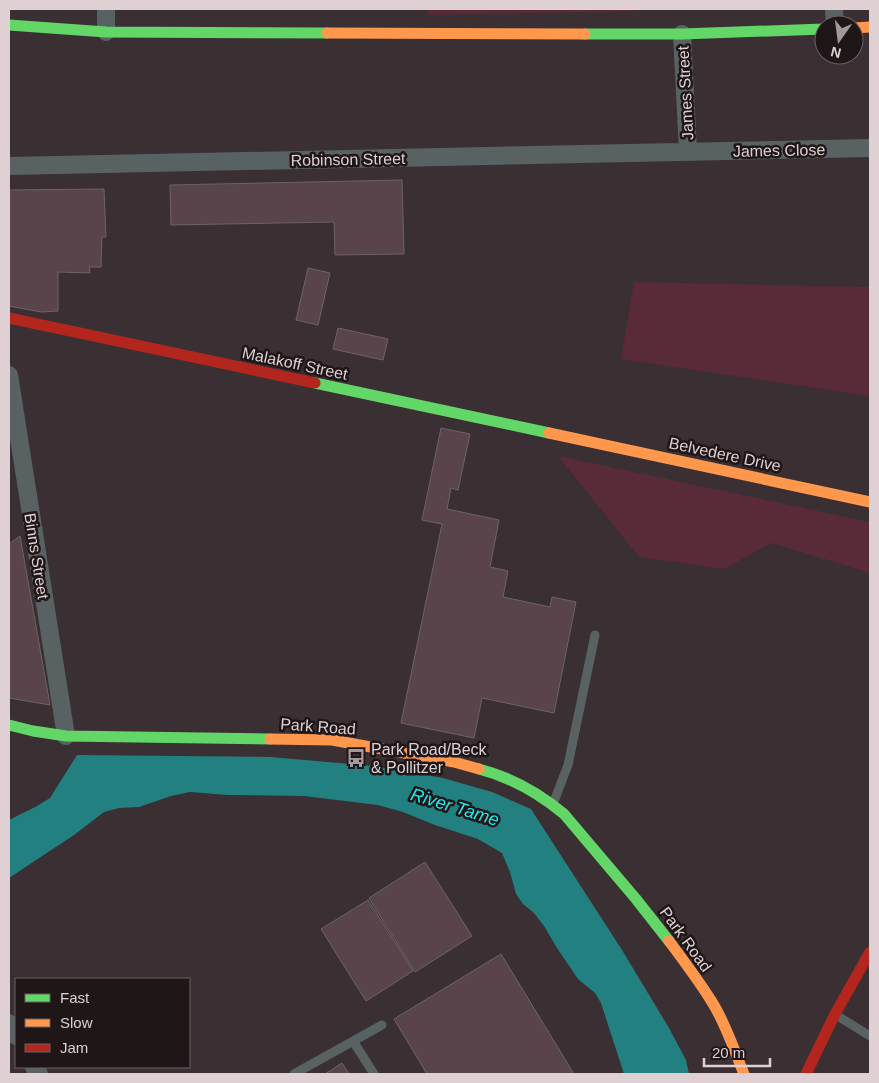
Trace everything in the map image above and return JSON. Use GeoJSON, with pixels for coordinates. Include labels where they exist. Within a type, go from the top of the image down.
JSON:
{"type":"FeatureCollection","features":[{"type":"Feature","properties":{"kind":"main road"},"geometry":{"type":"LineString","coordinates":[[9,25],[106,32],[682,34],[814,30]]}},
{"type":"Feature","properties":{"kind":"main road","name":"Malakoff Street"},"geometry":{"type":"LineString","coordinates":[[9,318],[574,439]]}},
{"type":"Feature","properties":{"kind":"main road","name":"Belvedere Drive"},"geometry":{"type":"LineString","coordinates":[[574,439],[870,502]]}},
{"type":"Feature","properties":{"kind":"main road","name":"Park Road"},"geometry":{"type":"LineString","coordinates":[[9,725],[66,736],[332,740],[454,762],[488,771],[533,792],[564,814],[578,829],[636,899],[686,964],[713,1003],[744,1074]]}},
{"type":"Feature","properties":{"kind":"main road"},"geometry":{"type":"LineString","coordinates":[[806,1074],[835,1014],[870,952]]}},
{"type":"Feature","properties":{"kind":"street"},"geometry":{"type":"LineString","coordinates":[[106,9],[106,32]]}},
{"type":"Feature","properties":{"kind":"street","name":"James Street"},"geometry":{"type":"LineString","coordinates":[[682,34],[688,151]]}},
{"type":"Feature","properties":{"kind":"street","name":"James Close"},"geometry":{"type":"LineString","coordinates":[[688,151],[870,148]]}},
{"type":"Feature","properties":{"kind":"street","name":"Robinson Street"},"geometry":{"type":"LineString","coordinates":[[9,166],[688,151]]}},
{"type":"Feature","properties":{"kind":"street","name":"Binns Street"},"geometry":{"type":"LineString","coordinates":[[9,375],[66,736]]}},
{"type":"Feature","properties":{"kind":"lane"},"geometry":{"type":"LineString","coordinates":[[552,805],[568,765],[595,634]]}},
{"type":"Feature","properties":{"kind":"lane"},"geometry":{"type":"LineString","coordinates":[[835,1014],[870,1036]]}},
{"type":"Feature","properties":{"kind":"lane"},"geometry":{"type":"LineString","coordinates":[[294,1074],[382,1025]]}},
{"type":"Feature","properties":{"kind":"lane"},"geometry":{"type":"LineString","coordinates":[[353,1041],[374,1074]]}},
{"type":"Feature","properties":{"kind":"shaded area"},"geometry":{"type":"Polygon","coordinates":[[[428,9],[634,9],[634,11],[428,15],[428,9]]]}},
{"type":"Feature","properties":{"kind":"shaded area"},"geometry":{"type":"Polygon","coordinates":[[[634,282],[870,287],[870,396],[621,359],[634,282]]]}},
{"type":"Feature","properties":{"kind":"shaded area"},"geometry":{"type":"Polygon","coordinates":[[[558,456],[870,522],[870,573],[772,543],[724,569],[639,557],[558,456]]]}},
{"type":"Feature","properties":{"kind":"water","name":"River Tame"},"geometry":{"type":"Polygon","coordinates":[[[77,755],[271,757],[373,766],[443,778],[492,792],[531,809],[622,950],[669,1028],[686,1060],[689,1074],[624,1074],[601,1003],[595,993],[578,979],[544,926],[516,894],[502,853],[478,839],[403,812],[378,805],[304,796],[228,795],[190,792],[171,796],[139,807],[119,808],[104,812],[74,835],[9,878],[9,820],[50,798],[77,755]]]}},
{"type":"Feature","properties":{"kind":"building"},"geometry":{"type":"Polygon","coordinates":[[[402,180],[404,254],[335,255],[334,222],[171,225],[170,185],[402,180]]]}},
{"type":"Feature","properties":{"kind":"building"},"geometry":{"type":"Polygon","coordinates":[[[104,189],[106,237],[102,237],[101,267],[89,267],[90,273],[58,272],[58,311],[41,312],[9,306],[9,190],[104,189]]]}},
{"type":"Feature","properties":{"kind":"building"},"geometry":{"type":"Polygon","coordinates":[[[308,268],[330,273],[318,325],[296,320],[308,268]]]}},
{"type":"Feature","properties":{"kind":"building"},"geometry":{"type":"Polygon","coordinates":[[[338,328],[388,339],[383,360],[333,349],[338,328]]]}},
{"type":"Feature","properties":{"kind":"building"},"geometry":{"type":"Polygon","coordinates":[[[441,428],[470,434],[458,490],[451,488],[447,509],[499,520],[490,567],[508,571],[503,597],[550,607],[552,597],[576,602],[554,713],[482,698],[474,738],[401,723],[442,524],[422,520],[441,428]]]}},
{"type":"Feature","properties":{"kind":"building"},"geometry":{"type":"Polygon","coordinates":[[[20,536],[50,705],[9,698],[9,544],[20,536]]]}},
{"type":"Feature","properties":{"kind":"building"},"geometry":{"type":"Polygon","coordinates":[[[425,862],[472,936],[415,972],[369,898],[425,862]]]}},
{"type":"Feature","properties":{"kind":"building"},"geometry":{"type":"Polygon","coordinates":[[[368,900],[413,971],[366,1001],[321,929],[368,900]]]}},
{"type":"Feature","properties":{"kind":"building"},"geometry":{"type":"Polygon","coordinates":[[[501,954],[574,1074],[427,1074],[394,1019],[501,954]]]}},
{"type":"Feature","properties":{"kind":"building"},"geometry":{"type":"Polygon","coordinates":[[[342,1063],[349,1074],[325,1074],[342,1063]]]}},
{"type":"Feature","properties":{"kind":"traffic: fast"},"geometry":{"type":"LineString","coordinates":[[9,25],[106,32],[327,33]]}},
{"type":"Feature","properties":{"kind":"traffic: fast"},"geometry":{"type":"LineString","coordinates":[[585,34],[682,34],[814,29]]}},
{"type":"Feature","properties":{"kind":"traffic: fast"},"geometry":{"type":"LineString","coordinates":[[315,383],[549,433]]}},
{"type":"Feature","properties":{"kind":"traffic: fast"},"geometry":{"type":"LineString","coordinates":[[9,725],[66,736],[270,739]]}},
{"type":"Feature","properties":{"kind":"traffic: fast"},"geometry":{"type":"LineString","coordinates":[[479,769],[491,772],[524,787],[564,814],[669,941]]}},
{"type":"Feature","properties":{"kind":"traffic: slow"},"geometry":{"type":"LineString","coordinates":[[864,27],[870,27]]}},
{"type":"Feature","properties":{"kind":"traffic: slow"},"geometry":{"type":"LineString","coordinates":[[327,33],[585,34]]}},
{"type":"Feature","properties":{"kind":"traffic: slow"},"geometry":{"type":"LineString","coordinates":[[549,433],[870,502]]}},
{"type":"Feature","properties":{"kind":"traffic: slow"},"geometry":{"type":"LineString","coordinates":[[270,739],[332,740],[454,762],[479,769]]}},
{"type":"Feature","properties":{"kind":"traffic: slow"},"geometry":{"type":"LineString","coordinates":[[669,941],[717,1010],[744,1074]]}},
{"type":"Feature","properties":{"kind":"traffic: jam"},"geometry":{"type":"LineString","coordinates":[[9,318],[315,383]]}},
{"type":"Feature","properties":{"kind":"traffic: jam"},"geometry":{"type":"LineString","coordinates":[[806,1074],[835,1014],[870,952]]}},
{"type":"Feature","properties":{"kind":"place","name":"Park Road/Beck & Pollitzer"},"geometry":{"type":"Point","coordinates":[356,758]}}]}
